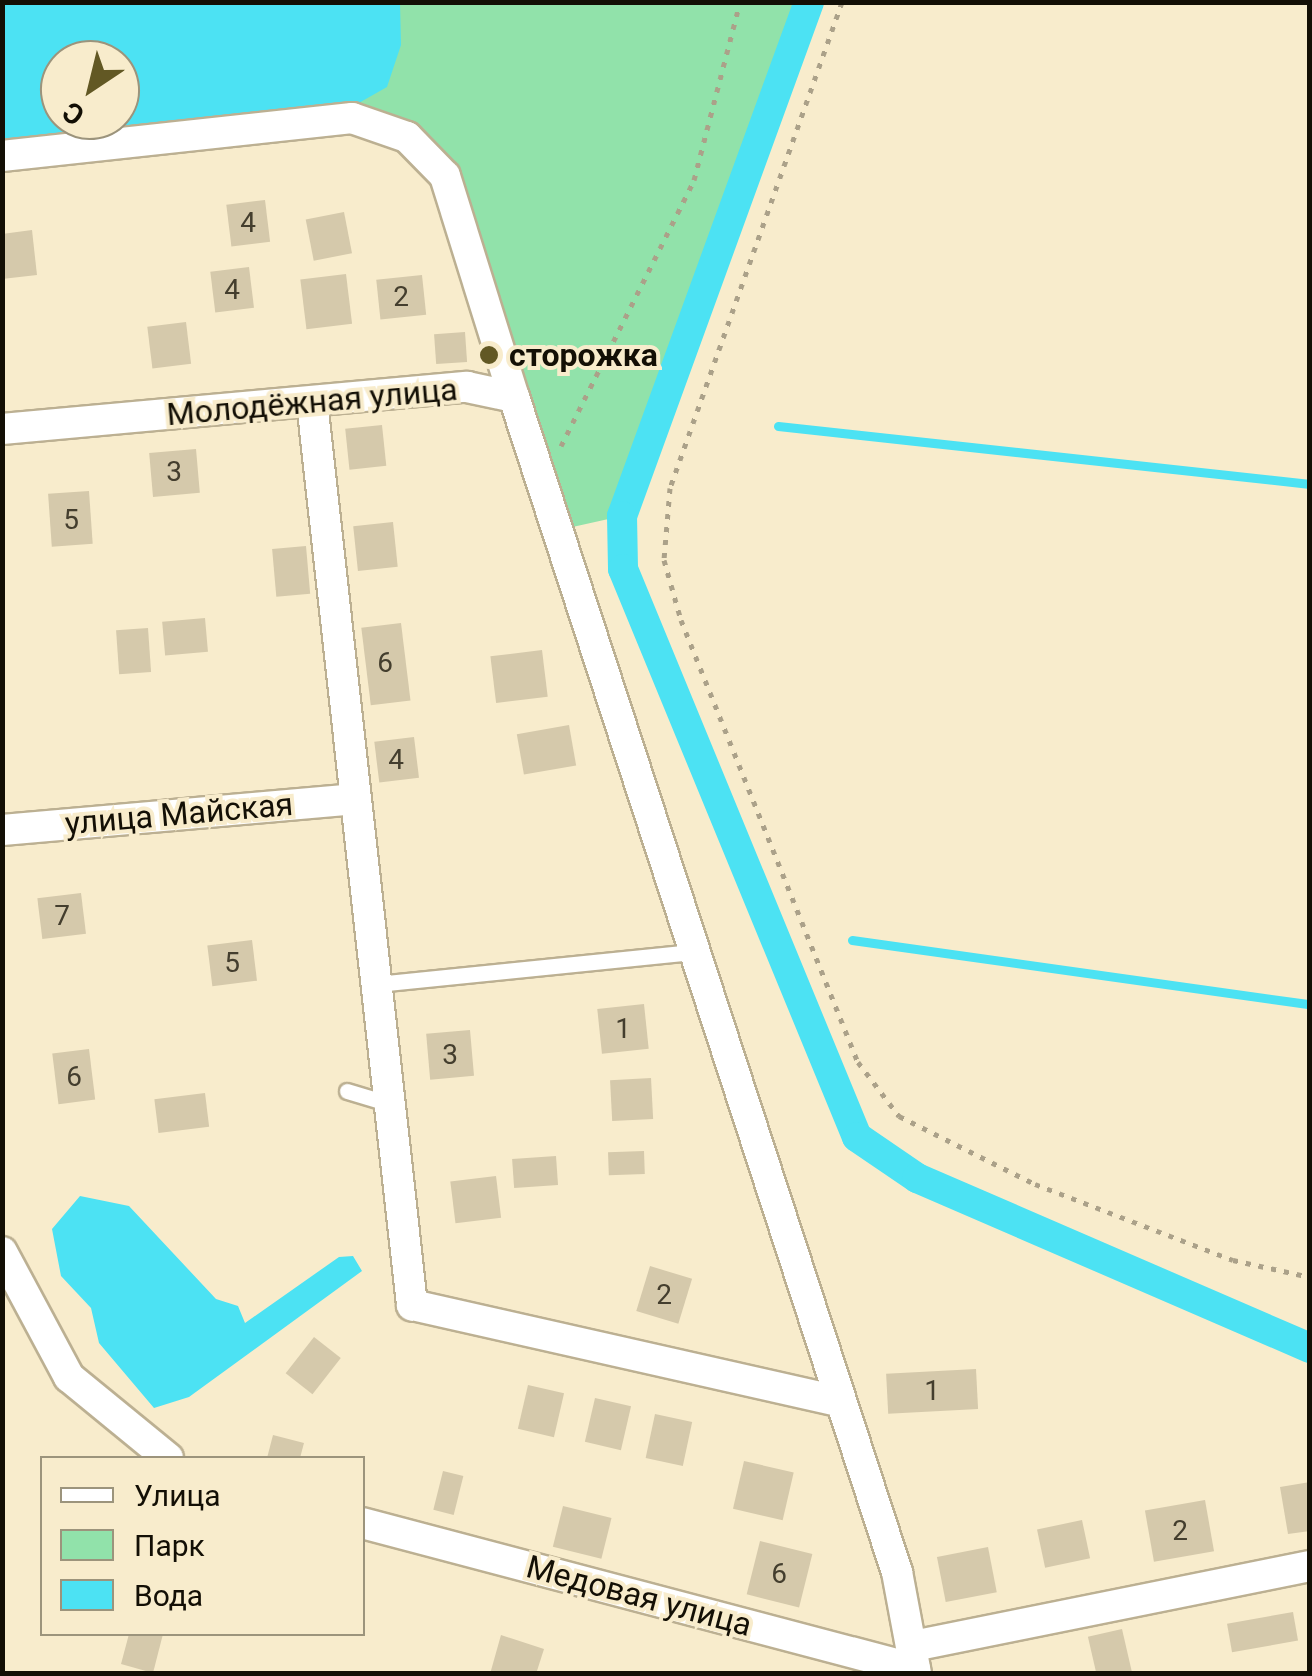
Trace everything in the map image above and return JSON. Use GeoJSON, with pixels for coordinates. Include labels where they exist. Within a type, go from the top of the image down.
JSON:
{"type":"FeatureCollection","features":[{"type":"Feature","properties":{"kind":"street"},"geometry":{"type":"LineString","coordinates":[[2,156],[352,118],[407,138],[446,176],[839,1401],[915,1663],[1310,1566]]}},
{"type":"Feature","properties":{"kind":"street","name":"Молодёжная улица"},"geometry":{"type":"LineString","coordinates":[[2,429],[467,387],[514,397]]}},
{"type":"Feature","properties":{"kind":"street"},"geometry":{"type":"LineString","coordinates":[[312,402],[412,1305],[839,1401]]}},
{"type":"Feature","properties":{"kind":"street","name":"улица Майская"},"geometry":{"type":"LineString","coordinates":[[2,830],[356,799]]}},
{"type":"Feature","properties":{"kind":"street"},"geometry":{"type":"LineString","coordinates":[[2,1252],[69,1377],[166,1456]]}},
{"type":"Feature","properties":{"kind":"street","name":"Медовая улица"},"geometry":{"type":"LineString","coordinates":[[365,1524],[915,1663]]}},
{"type":"Feature","properties":{"kind":"lane"},"geometry":{"type":"LineString","coordinates":[[377,984],[692,952]]}},
{"type":"Feature","properties":{"kind":"lane"},"geometry":{"type":"LineString","coordinates":[[347,1091],[390,1104]]}},
{"type":"Feature","properties":{"kind":"path"},"geometry":{"type":"LineString","coordinates":[[552,498],[554,460],[694,180],[740,2]]}},
{"type":"Feature","properties":{"kind":"path"},"geometry":{"type":"LineString","coordinates":[[842,2],[670,488],[664,560],[680,620],[858,1062],[899,1116],[942,1146],[1071,1198],[1233,1260],[1310,1277]]}},
{"type":"Feature","properties":{"kind":"green space"},"geometry":{"type":"Polygon","coordinates":[[[2,3],[809,3],[622,516],[559,530],[446,176],[375,124],[3,156],[2,3]]]}},
{"type":"Feature","properties":{"kind":"water"},"geometry":{"type":"Polygon","coordinates":[[[2,3],[400,3],[401,45],[387,87],[357,104],[140,127],[140,40],[40,40],[40,138],[3,142],[2,3]]]}},
{"type":"Feature","properties":{"kind":"water"},"geometry":{"type":"Polygon","coordinates":[[[80,1196],[129,1206],[216,1299],[238,1306],[245,1323],[339,1257],[353,1256],[362,1271],[189,1397],[154,1408],[99,1343],[91,1308],[61,1276],[52,1229],[80,1196]]]}},
{"type":"Feature","properties":{"kind":"building"},"geometry":{"type":"Polygon","coordinates":[[[265,200],[270,242],[231,246],[226,205],[265,200]]]}},
{"type":"Feature","properties":{"kind":"building"},"geometry":{"type":"Polygon","coordinates":[[[344,212],[352,253],[314,261],[306,219],[344,212]]]}},
{"type":"Feature","properties":{"kind":"building"},"geometry":{"type":"Polygon","coordinates":[[[32,230],[37,275],[2,279],[2,234],[32,230]]]}},
{"type":"Feature","properties":{"kind":"building"},"geometry":{"type":"Polygon","coordinates":[[[249,267],[254,308],[215,312],[210,272],[249,267]]]}},
{"type":"Feature","properties":{"kind":"building"},"geometry":{"type":"Polygon","coordinates":[[[346,274],[352,324],[306,329],[300,280],[346,274]]]}},
{"type":"Feature","properties":{"kind":"building"},"geometry":{"type":"Polygon","coordinates":[[[422,275],[426,315],[380,320],[376,280],[422,275]]]}},
{"type":"Feature","properties":{"kind":"building"},"geometry":{"type":"Polygon","coordinates":[[[186,322],[191,364],[152,368],[147,327],[186,322]]]}},
{"type":"Feature","properties":{"kind":"building"},"geometry":{"type":"Polygon","coordinates":[[[465,332],[467,362],[436,364],[434,334],[465,332]]]}},
{"type":"Feature","properties":{"kind":"building"},"geometry":{"type":"Polygon","coordinates":[[[382,425],[386,466],[349,470],[345,429],[382,425]]]}},
{"type":"Feature","properties":{"kind":"building"},"geometry":{"type":"Polygon","coordinates":[[[196,449],[200,493],[153,497],[149,453],[196,449]]]}},
{"type":"Feature","properties":{"kind":"building"},"geometry":{"type":"Polygon","coordinates":[[[89,491],[93,544],[52,547],[48,494],[89,491]]]}},
{"type":"Feature","properties":{"kind":"building"},"geometry":{"type":"Polygon","coordinates":[[[393,522],[398,567],[358,571],[353,526],[393,522]]]}},
{"type":"Feature","properties":{"kind":"building"},"geometry":{"type":"Polygon","coordinates":[[[306,546],[310,594],[276,597],[272,549],[306,546]]]}},
{"type":"Feature","properties":{"kind":"building"},"geometry":{"type":"Polygon","coordinates":[[[205,618],[208,652],[165,656],[162,622],[205,618]]]}},
{"type":"Feature","properties":{"kind":"building"},"geometry":{"type":"Polygon","coordinates":[[[401,623],[411,700],[371,705],[361,628],[401,623]]]}},
{"type":"Feature","properties":{"kind":"building"},"geometry":{"type":"Polygon","coordinates":[[[148,628],[151,672],[119,674],[116,630],[148,628]]]}},
{"type":"Feature","properties":{"kind":"building"},"geometry":{"type":"Polygon","coordinates":[[[542,650],[548,697],[496,703],[490,656],[542,650]]]}},
{"type":"Feature","properties":{"kind":"building"},"geometry":{"type":"Polygon","coordinates":[[[569,725],[576,765],[524,775],[517,734],[569,725]]]}},
{"type":"Feature","properties":{"kind":"building"},"geometry":{"type":"Polygon","coordinates":[[[414,737],[419,778],[379,783],[374,742],[414,737]]]}},
{"type":"Feature","properties":{"kind":"building"},"geometry":{"type":"Polygon","coordinates":[[[81,893],[86,934],[42,939],[37,898],[81,893]]]}},
{"type":"Feature","properties":{"kind":"building"},"geometry":{"type":"Polygon","coordinates":[[[252,940],[257,981],[212,986],[207,945],[252,940]]]}},
{"type":"Feature","properties":{"kind":"building"},"geometry":{"type":"Polygon","coordinates":[[[644,1004],[649,1049],[602,1054],[597,1009],[644,1004]]]}},
{"type":"Feature","properties":{"kind":"building"},"geometry":{"type":"Polygon","coordinates":[[[470,1030],[474,1076],[430,1080],[426,1034],[470,1030]]]}},
{"type":"Feature","properties":{"kind":"building"},"geometry":{"type":"Polygon","coordinates":[[[89,1049],[95,1100],[58,1104],[52,1054],[89,1049]]]}},
{"type":"Feature","properties":{"kind":"building"},"geometry":{"type":"Polygon","coordinates":[[[651,1078],[653,1119],[612,1121],[610,1080],[651,1078]]]}},
{"type":"Feature","properties":{"kind":"building"},"geometry":{"type":"Polygon","coordinates":[[[205,1093],[209,1127],[159,1133],[154,1099],[205,1093]]]}},
{"type":"Feature","properties":{"kind":"building"},"geometry":{"type":"Polygon","coordinates":[[[644,1151],[645,1174],[609,1175],[608,1152],[644,1151]]]}},
{"type":"Feature","properties":{"kind":"building"},"geometry":{"type":"Polygon","coordinates":[[[556,1156],[558,1185],[514,1188],[512,1159],[556,1156]]]}},
{"type":"Feature","properties":{"kind":"building"},"geometry":{"type":"Polygon","coordinates":[[[496,1176],[501,1218],[455,1223],[450,1182],[496,1176]]]}},
{"type":"Feature","properties":{"kind":"building"},"geometry":{"type":"Polygon","coordinates":[[[650,1266],[692,1279],[678,1324],[636,1311],[650,1266]]]}},
{"type":"Feature","properties":{"kind":"building"},"geometry":{"type":"Polygon","coordinates":[[[314,1337],[341,1358],[312,1394],[286,1373],[314,1337]]]}},
{"type":"Feature","properties":{"kind":"building"},"geometry":{"type":"Polygon","coordinates":[[[976,1369],[978,1409],[888,1414],[886,1374],[976,1369]]]}},
{"type":"Feature","properties":{"kind":"building"},"geometry":{"type":"Polygon","coordinates":[[[528,1385],[564,1393],[554,1437],[518,1429],[528,1385]]]}},
{"type":"Feature","properties":{"kind":"building"},"geometry":{"type":"Polygon","coordinates":[[[595,1398],[631,1406],[621,1450],[585,1442],[595,1398]]]}},
{"type":"Feature","properties":{"kind":"building"},"geometry":{"type":"Polygon","coordinates":[[[655,1414],[692,1422],[683,1466],[646,1458],[655,1414]]]}},
{"type":"Feature","properties":{"kind":"building"},"geometry":{"type":"Polygon","coordinates":[[[273,1435],[304,1443],[301,1456],[268,1456],[273,1435]]]}},
{"type":"Feature","properties":{"kind":"building"},"geometry":{"type":"Polygon","coordinates":[[[744,1461],[794,1472],[783,1520],[733,1509],[744,1461]]]}},
{"type":"Feature","properties":{"kind":"building"},"geometry":{"type":"Polygon","coordinates":[[[443,1471],[463,1476],[454,1515],[433,1510],[443,1471]]]}},
{"type":"Feature","properties":{"kind":"building"},"geometry":{"type":"Polygon","coordinates":[[[1310,1482],[1310,1531],[1288,1534],[1280,1487],[1310,1482]]]}},
{"type":"Feature","properties":{"kind":"building"},"geometry":{"type":"Polygon","coordinates":[[[1205,1500],[1214,1551],[1154,1562],[1145,1511],[1205,1500]]]}},
{"type":"Feature","properties":{"kind":"building"},"geometry":{"type":"Polygon","coordinates":[[[563,1506],[612,1518],[601,1559],[553,1547],[563,1506]]]}},
{"type":"Feature","properties":{"kind":"building"},"geometry":{"type":"Polygon","coordinates":[[[1082,1520],[1090,1558],[1045,1568],[1037,1530],[1082,1520]]]}},
{"type":"Feature","properties":{"kind":"building"},"geometry":{"type":"Polygon","coordinates":[[[760,1541],[812,1554],[799,1607],[747,1594],[760,1541]]]}},
{"type":"Feature","properties":{"kind":"building"},"geometry":{"type":"Polygon","coordinates":[[[988,1547],[997,1592],[946,1602],[937,1557],[988,1547]]]}},
{"type":"Feature","properties":{"kind":"building"},"geometry":{"type":"Polygon","coordinates":[[[1293,1612],[1298,1641],[1232,1652],[1227,1624],[1293,1612]]]}},
{"type":"Feature","properties":{"kind":"building"},"geometry":{"type":"Polygon","coordinates":[[[1122,1629],[1132,1671],[1096,1674],[1088,1637],[1122,1629]]]}},
{"type":"Feature","properties":{"kind":"building"},"geometry":{"type":"Polygon","coordinates":[[[501,1635],[544,1649],[536,1674],[490,1674],[501,1635]]]}},
{"type":"Feature","properties":{"kind":"building"},"geometry":{"type":"Polygon","coordinates":[[[128,1636],[162,1636],[153,1673],[121,1664],[128,1636]]]}},
{"type":"Feature","properties":{"kind":"waterway"},"geometry":{"type":"LineString","coordinates":[[809,2],[622,516],[623,569],[857,1137],[917,1178],[1310,1348]]}},
{"type":"Feature","properties":{"kind":"waterway"},"geometry":{"type":"LineString","coordinates":[[778,426],[1310,484]]}},
{"type":"Feature","properties":{"kind":"waterway"},"geometry":{"type":"LineString","coordinates":[[852,940],[1310,1004]]}},
{"type":"Feature","properties":{"kind":"place","name":"сторожка"},"geometry":{"type":"Point","coordinates":[489,355]}}]}
